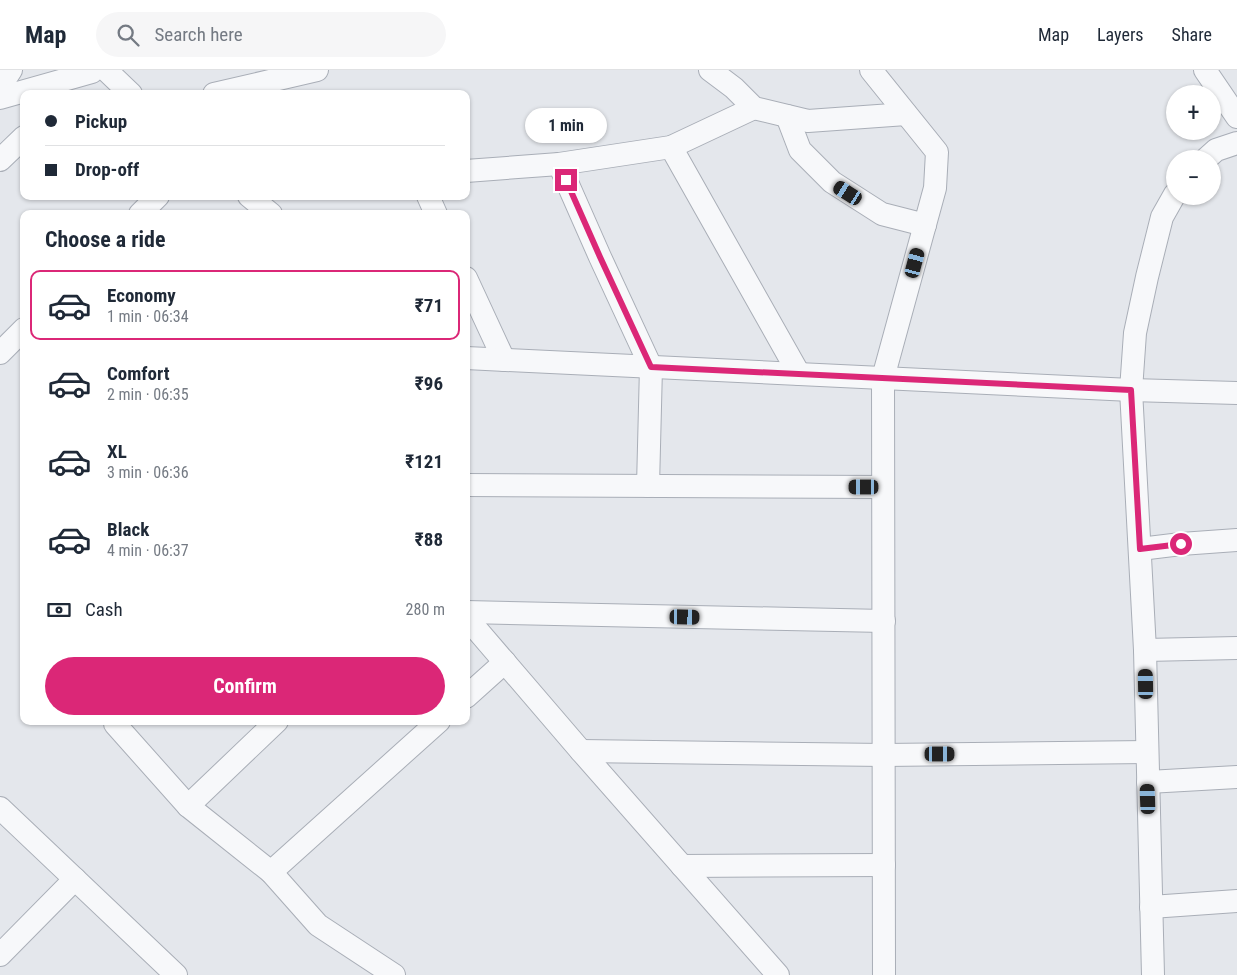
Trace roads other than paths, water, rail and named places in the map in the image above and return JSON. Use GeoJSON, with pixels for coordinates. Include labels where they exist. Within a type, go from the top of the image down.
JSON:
{"type":"FeatureCollection","features":[{"type":"Feature","properties":{"kind":"street"},"geometry":{"type":"LineString","coordinates":[[0,87],[11,70]]}},
{"type":"Feature","properties":{"kind":"street"},"geometry":{"type":"LineString","coordinates":[[231,90],[317,70]]}},
{"type":"Feature","properties":{"kind":"street"},"geometry":{"type":"LineString","coordinates":[[710,70],[734,88],[754,108],[808,121],[906,114]]}},
{"type":"Feature","properties":{"kind":"street"},"geometry":{"type":"LineString","coordinates":[[871,70],[937,152],[935,188],[883,378],[884,975]]}},
{"type":"Feature","properties":{"kind":"street"},"geometry":{"type":"LineString","coordinates":[[1205,70],[1237,117]]}},
{"type":"Feature","properties":{"kind":"street"},"geometry":{"type":"LineString","coordinates":[[74,90],[97,71]]}},
{"type":"Feature","properties":{"kind":"street"},"geometry":{"type":"LineString","coordinates":[[29,90],[97,71],[125,90]]}},
{"type":"Feature","properties":{"kind":"street"},"geometry":{"type":"LineString","coordinates":[[0,98],[20,92]]}},
{"type":"Feature","properties":{"kind":"street"},"geometry":{"type":"LineString","coordinates":[[470,171],[559,164],[671,147],[754,108]]}},
{"type":"Feature","properties":{"kind":"street"},"geometry":{"type":"LineString","coordinates":[[787,116],[800,150],[832,182],[882,214],[925,225]]}},
{"type":"Feature","properties":{"kind":"street"},"geometry":{"type":"LineString","coordinates":[[0,160],[20,141]]}},
{"type":"Feature","properties":{"kind":"street"},"geometry":{"type":"LineString","coordinates":[[1216,150],[1237,143]]}},
{"type":"Feature","properties":{"kind":"street"},"geometry":{"type":"LineString","coordinates":[[671,147],[799,374]]}},
{"type":"Feature","properties":{"kind":"street"},"geometry":{"type":"LineString","coordinates":[[559,164],[651,367],[648,486]]}},
{"type":"Feature","properties":{"kind":"street"},"geometry":{"type":"LineString","coordinates":[[144,210],[154,200]]}},
{"type":"Feature","properties":{"kind":"street"},"geometry":{"type":"LineString","coordinates":[[254,200],[266,210]]}},
{"type":"Feature","properties":{"kind":"street"},"geometry":{"type":"LineString","coordinates":[[1153,975],[1145,650],[1131,390],[1135,333],[1162,217],[1169,205]]}},
{"type":"Feature","properties":{"kind":"street"},"geometry":{"type":"LineString","coordinates":[[470,287],[504,360]]}},
{"type":"Feature","properties":{"kind":"street"},"geometry":{"type":"LineString","coordinates":[[470,358],[1131,390],[1237,393]]}},
{"type":"Feature","properties":{"kind":"street"},"geometry":{"type":"LineString","coordinates":[[470,485],[883,487]]}},
{"type":"Feature","properties":{"kind":"street"},"geometry":{"type":"LineString","coordinates":[[1140,549],[1237,540]]}},
{"type":"Feature","properties":{"kind":"street"},"geometry":{"type":"LineString","coordinates":[[470,612],[884,621]]}},
{"type":"Feature","properties":{"kind":"street"},"geometry":{"type":"LineString","coordinates":[[470,622],[778,975]]}},
{"type":"Feature","properties":{"kind":"street"},"geometry":{"type":"LineString","coordinates":[[1145,650],[1237,648]]}},
{"type":"Feature","properties":{"kind":"street"},"geometry":{"type":"LineString","coordinates":[[470,693],[505,662]]}},
{"type":"Feature","properties":{"kind":"street"},"geometry":{"type":"LineString","coordinates":[[116,725],[188,806],[271,872],[318,925],[394,975]]}},
{"type":"Feature","properties":{"kind":"street"},"geometry":{"type":"LineString","coordinates":[[188,806],[273,725]]}},
{"type":"Feature","properties":{"kind":"street"},"geometry":{"type":"LineString","coordinates":[[271,872],[435,725]]}},
{"type":"Feature","properties":{"kind":"street"},"geometry":{"type":"LineString","coordinates":[[581,751],[884,755],[1147,752]]}},
{"type":"Feature","properties":{"kind":"street"},"geometry":{"type":"LineString","coordinates":[[1148,782],[1237,777]]}},
{"type":"Feature","properties":{"kind":"street"},"geometry":{"type":"LineString","coordinates":[[0,808],[176,975]]}},
{"type":"Feature","properties":{"kind":"street"},"geometry":{"type":"LineString","coordinates":[[682,866],[884,865]]}},
{"type":"Feature","properties":{"kind":"street"},"geometry":{"type":"LineString","coordinates":[[0,956],[75,879]]}},
{"type":"Feature","properties":{"kind":"street"},"geometry":{"type":"LineString","coordinates":[[1151,906],[1237,902]]}}]}
